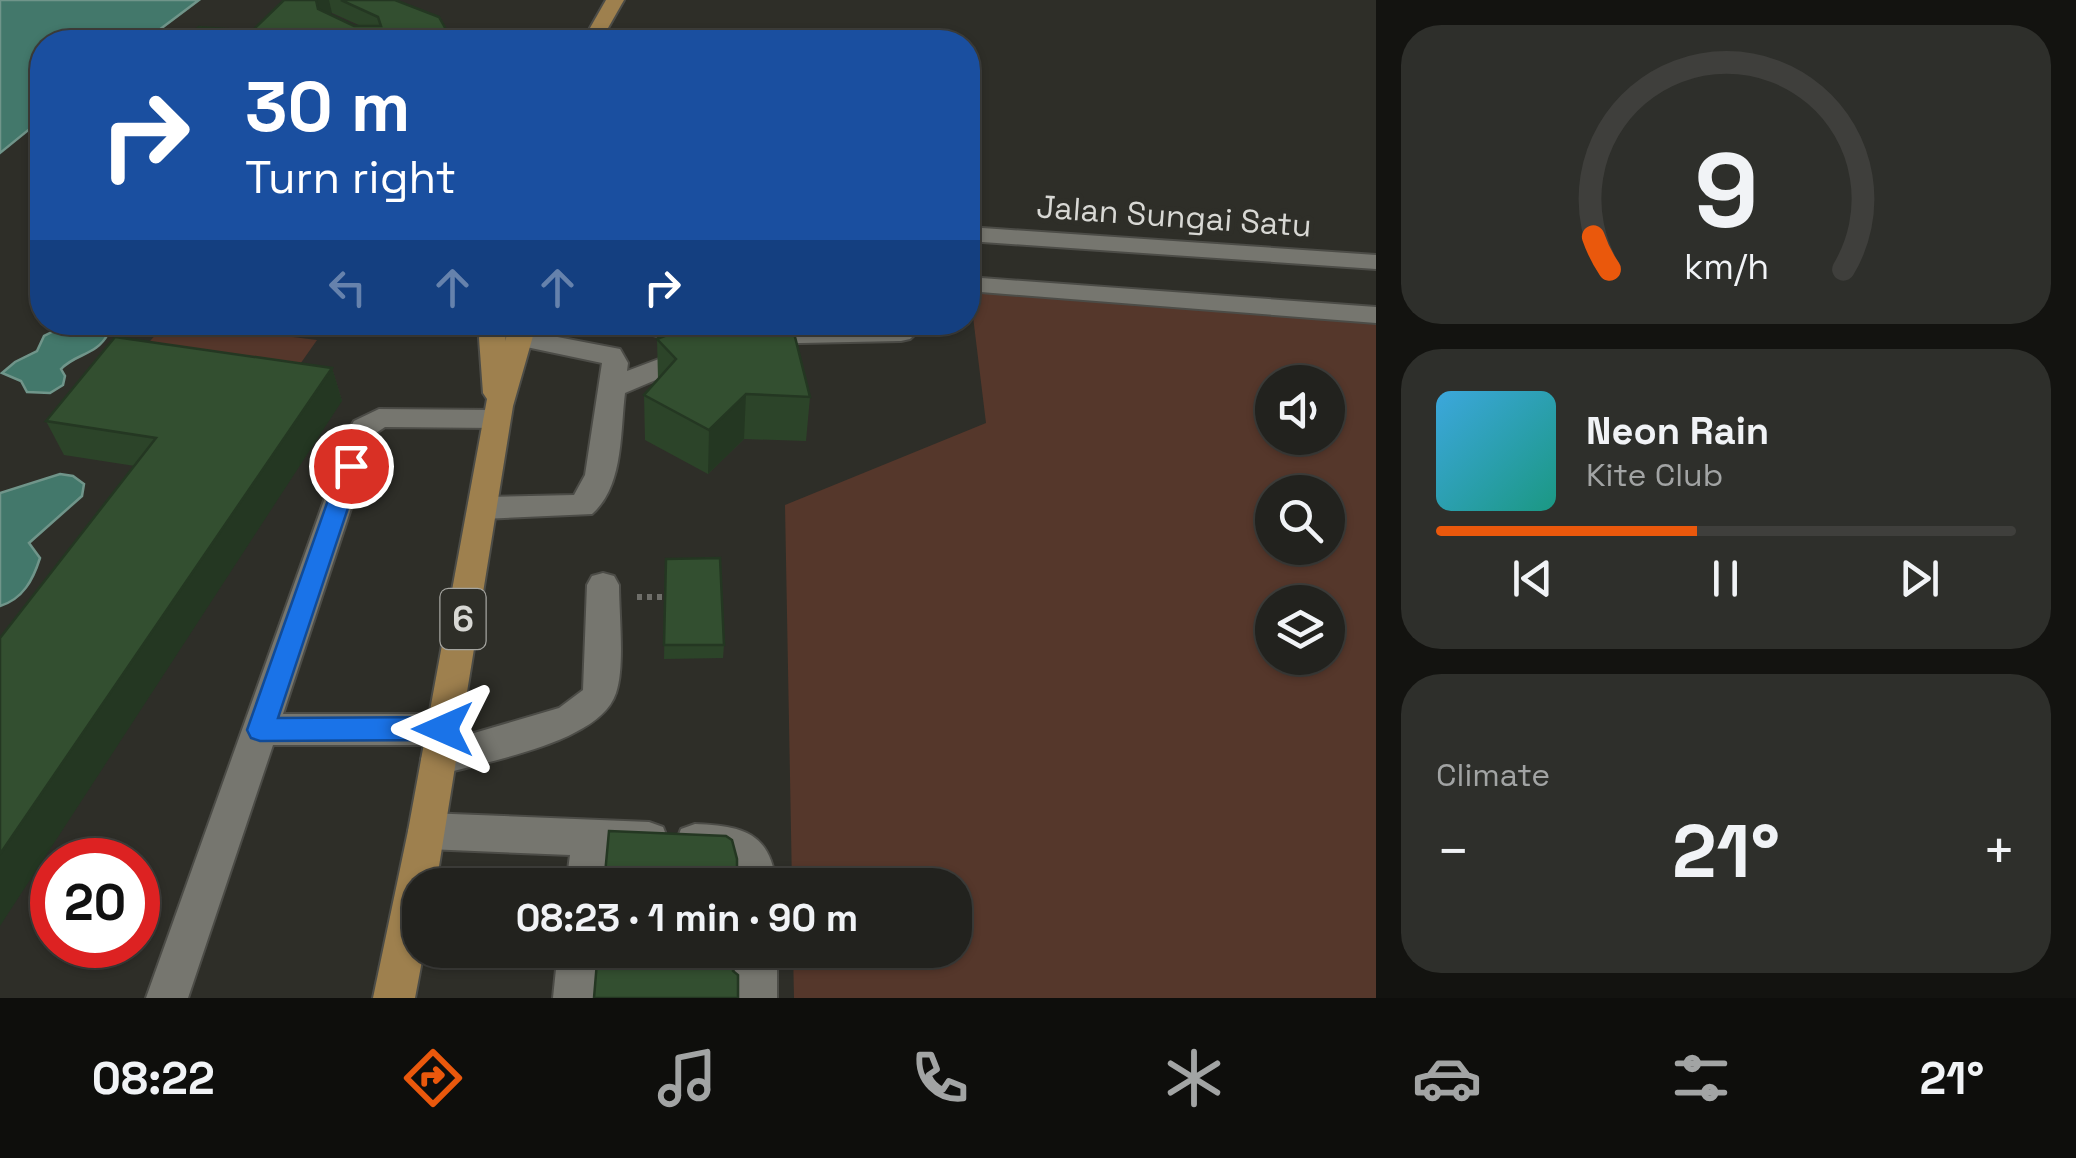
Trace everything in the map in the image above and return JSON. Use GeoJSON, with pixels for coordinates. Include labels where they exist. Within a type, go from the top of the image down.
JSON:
{"type":"FeatureCollection","features":[{"type":"Feature","properties":{"kind":"main road"},"geometry":{"type":"LineString","coordinates":[[604,30],[615,0]]}},
{"type":"Feature","properties":{"kind":"main road"},"geometry":{"type":"LineString","coordinates":[[605,30],[627,0]]}},
{"type":"Feature","properties":{"kind":"main road","name":"6"},"geometry":{"type":"LineString","coordinates":[[493,335],[498,413]]}},
{"type":"Feature","properties":{"kind":"main road","name":"6"},"geometry":{"type":"LineString","coordinates":[[394,998],[428,831],[498,413],[521,335]]}},
{"type":"Feature","properties":{"kind":"street","name":"Jalan Sungai Satu"},"geometry":{"type":"LineString","coordinates":[[980,235],[1376,262]]}},
{"type":"Feature","properties":{"kind":"street"},"geometry":{"type":"LineString","coordinates":[[980,285],[1376,315]]}},
{"type":"Feature","properties":{"kind":"street"},"geometry":{"type":"LineString","coordinates":[[483,508],[567,508],[581,506],[594,496],[615,364],[611,354],[541,335]]}},
{"type":"Feature","properties":{"kind":"street"},"geometry":{"type":"LineString","coordinates":[[611,388],[726,342],[862,335]]}},
{"type":"Feature","properties":{"kind":"street"},"geometry":{"type":"LineString","coordinates":[[167,998],[364,428],[379,418],[498,413]]}},
{"type":"Feature","properties":{"kind":"street"},"geometry":{"type":"LineString","coordinates":[[260,730],[441,744],[570,720],[594,703],[600,690],[614,591]]}},
{"type":"Feature","properties":{"kind":"street"},"geometry":{"type":"LineString","coordinates":[[428,831],[733,844],[752,858],[753,868]]}},
{"type":"Feature","properties":{"kind":"street"},"geometry":{"type":"LineString","coordinates":[[588,868],[592,838]]}},
{"type":"Feature","properties":{"kind":"street"},"geometry":{"type":"LineString","coordinates":[[574,998],[577,968]]}},
{"type":"Feature","properties":{"kind":"street"},"geometry":{"type":"LineString","coordinates":[[756,968],[756,998]]}},
{"type":"Feature","properties":{"kind":"path"},"geometry":{"type":"LineString","coordinates":[[659,335],[684,338]]}},
{"type":"Feature","properties":{"kind":"path"},"geometry":{"type":"LineString","coordinates":[[614,591],[665,597]]}},
{"type":"Feature","properties":{"kind":"shaded area"},"geometry":{"type":"Polygon","coordinates":[[[980,293],[1376,314],[1376,998],[794,998],[793,968],[972,968],[972,868],[792,868],[785,505],[986,423],[975,335],[980,335],[980,293]]]}},
{"type":"Feature","properties":{"kind":"shaded area"},"geometry":{"type":"Polygon","coordinates":[[[155,335],[277,335],[317,340],[284,387],[128,366],[155,335]]]}},
{"type":"Feature","properties":{"kind":"water"},"geometry":{"type":"Polygon","coordinates":[[[0,0],[199,0],[159,30],[30,30],[30,129],[0,153],[0,0]]]}},
{"type":"Feature","properties":{"kind":"water"},"geometry":{"type":"Polygon","coordinates":[[[107,335],[98,346],[61,369],[65,376],[63,385],[50,393],[27,392],[21,381],[2,373],[37,351],[44,336],[107,335]]]}},
{"type":"Feature","properties":{"kind":"water"},"geometry":{"type":"Polygon","coordinates":[[[60,474],[73,476],[84,484],[82,496],[29,543],[40,558],[34,574],[21,594],[0,606],[0,493],[60,474]]]}},
{"type":"Feature","properties":{"kind":"building"},"geometry":{"type":"Polygon","coordinates":[[[284,0],[316,0],[318,9],[354,26],[381,26],[378,17],[341,0],[395,0],[439,17],[446,30],[253,30],[284,0]]]}},
{"type":"Feature","properties":{"kind":"building"},"geometry":{"type":"Polygon","coordinates":[[[199,27],[239,30],[195,30],[199,27]]]}},
{"type":"Feature","properties":{"kind":"building"},"geometry":{"type":"Polygon","coordinates":[[[667,335],[794,335],[810,397],[746,394],[709,430],[644,395],[676,359],[657,339],[667,335]]]}},
{"type":"Feature","properties":{"kind":"building"},"geometry":{"type":"Polygon","coordinates":[[[115,337],[332,368],[0,854],[0,638],[156,438],[46,421],[115,337]]]}},
{"type":"Feature","properties":{"kind":"building"},"geometry":{"type":"Polygon","coordinates":[[[720,558],[724,645],[664,645],[666,559],[720,558]]]}},
{"type":"Feature","properties":{"kind":"building"},"geometry":{"type":"Polygon","coordinates":[[[609,831],[726,836],[732,840],[737,859],[737,868],[606,868],[609,831]]]}},
{"type":"Feature","properties":{"kind":"building"},"geometry":{"type":"Polygon","coordinates":[[[596,968],[733,968],[738,975],[738,998],[594,998],[596,968]]]}},
{"type":"Feature","properties":{"kind":"route"},"geometry":{"type":"LineString","coordinates":[[351,466],[260,730],[443,729]]}}]}
